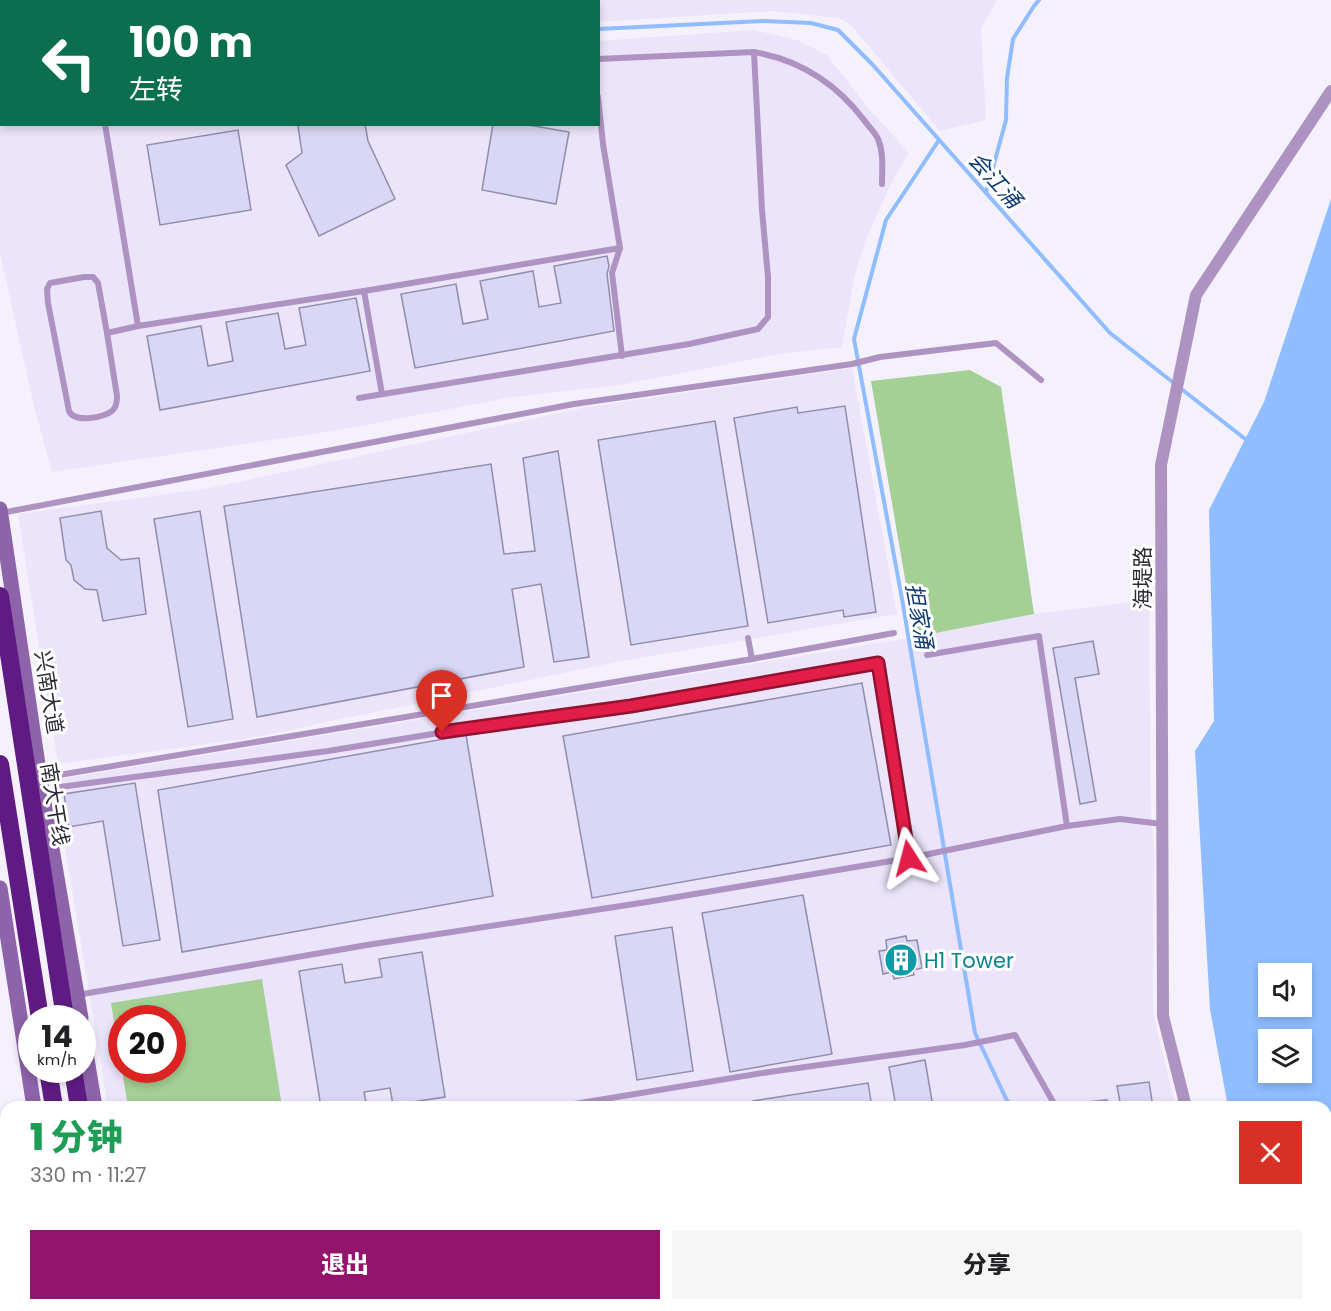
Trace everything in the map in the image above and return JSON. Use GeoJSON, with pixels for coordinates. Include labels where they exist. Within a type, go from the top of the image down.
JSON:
{"type":"FeatureCollection","features":[{"type":"Feature","properties":{"kind":"highway","name":"南大干线"},"geometry":{"type":"LineString","coordinates":[[0,596],[63,1005]]}},
{"type":"Feature","properties":{"kind":"highway"},"geometry":{"type":"LineString","coordinates":[[0,764],[38,1005]]}},
{"type":"Feature","properties":{"kind":"highway"},"geometry":{"type":"LineString","coordinates":[[50,1083],[53,1101]]}},
{"type":"Feature","properties":{"kind":"highway"},"geometry":{"type":"LineString","coordinates":[[75,1083],[78,1101]]}},
{"type":"Feature","properties":{"kind":"main road","name":"兴南大道"},"geometry":{"type":"LineString","coordinates":[[0,511],[40,778],[79,1005]]}},
{"type":"Feature","properties":{"kind":"main road"},"geometry":{"type":"LineString","coordinates":[[0,888],[33,1101]]}},
{"type":"Feature","properties":{"kind":"main road"},"geometry":{"type":"LineString","coordinates":[[19,1004],[77,995]]}},
{"type":"Feature","properties":{"kind":"main road"},"geometry":{"type":"LineString","coordinates":[[91,1083],[94,1101]]}},
{"type":"Feature","properties":{"kind":"street","name":"海堤路"},"geometry":{"type":"LineString","coordinates":[[1184,1101],[1163,1016],[1161,465],[1196,295],[1331,91]]}},
{"type":"Feature","properties":{"kind":"lane"},"geometry":{"type":"LineString","coordinates":[[600,59],[754,52],[778,56],[836,88],[854,107],[878,138],[882,159],[882,184]]}},
{"type":"Feature","properties":{"kind":"lane"},"geometry":{"type":"LineString","coordinates":[[358,398],[622,356],[758,329],[768,317],[768,277],[762,210],[754,52]]}},
{"type":"Feature","properties":{"kind":"lane"},"geometry":{"type":"LineString","coordinates":[[600,116],[620,248],[612,273],[622,356]]}},
{"type":"Feature","properties":{"kind":"lane"},"geometry":{"type":"LineString","coordinates":[[105,126],[138,326]]}},
{"type":"Feature","properties":{"kind":"lane"},"geometry":{"type":"LineString","coordinates":[[107,333],[138,326],[620,248]]}},
{"type":"Feature","properties":{"kind":"lane"},"geometry":{"type":"LineString","coordinates":[[84,277],[93,278],[98,283],[107,333],[117,396],[116,405],[113,410],[104,415],[77,419],[71,416],[69,411],[48,303],[46,289],[50,283],[84,277]]}},
{"type":"Feature","properties":{"kind":"lane"},"geometry":{"type":"LineString","coordinates":[[364,291],[382,394]]}},
{"type":"Feature","properties":{"kind":"lane"},"geometry":{"type":"LineString","coordinates":[[0,511],[574,405],[852,364],[880,357],[996,343],[1041,380]]}},
{"type":"Feature","properties":{"kind":"lane"},"geometry":{"type":"LineString","coordinates":[[40,778],[752,659],[894,633]]}},
{"type":"Feature","properties":{"kind":"lane"},"geometry":{"type":"LineString","coordinates":[[927,655],[1039,636],[1067,826]]}},
{"type":"Feature","properties":{"kind":"lane"},"geometry":{"type":"LineString","coordinates":[[748,638],[752,659]]}},
{"type":"Feature","properties":{"kind":"lane"},"geometry":{"type":"LineString","coordinates":[[60,787],[328,751],[488,725],[631,706],[878,663],[909,858]]}},
{"type":"Feature","properties":{"kind":"lane"},"geometry":{"type":"LineString","coordinates":[[77,995],[367,945],[647,902],[909,858],[1067,826],[1120,819],[1162,824]]}},
{"type":"Feature","properties":{"kind":"lane"},"geometry":{"type":"LineString","coordinates":[[591,1101],[718,1079],[970,1044],[1014,1035],[1052,1101]]}},
{"type":"Feature","properties":{"kind":"shaded area"},"geometry":{"type":"Polygon","coordinates":[[[600,0],[997,0],[981,28],[986,120],[940,131],[851,25],[839,18],[772,11],[600,22],[600,0]]]}},
{"type":"Feature","properties":{"kind":"shaded area"},"geometry":{"type":"Polygon","coordinates":[[[753,30],[797,40],[827,55],[869,109],[909,153],[894,177],[866,239],[854,278],[842,347],[779,354],[620,385],[513,397],[339,430],[52,472],[34,406],[0,253],[0,126],[600,126],[600,41],[753,30]]]}},
{"type":"Feature","properties":{"kind":"shaded area"},"geometry":{"type":"Polygon","coordinates":[[[852,368],[897,614],[621,661],[245,739],[58,764],[18,514],[205,489],[582,408],[852,368]]]}},
{"type":"Feature","properties":{"kind":"shaded area"},"geometry":{"type":"Polygon","coordinates":[[[1149,600],[1151,814],[1154,852],[1153,1014],[1175,1101],[107,1101],[96,1034],[96,1005],[91,1005],[54,780],[915,637],[1034,614],[1149,600]]]}},
{"type":"Feature","properties":{"kind":"green space"},"geometry":{"type":"Polygon","coordinates":[[[970,370],[1001,387],[1034,614],[915,637],[871,381],[970,370]]]}},
{"type":"Feature","properties":{"kind":"green space"},"geometry":{"type":"Polygon","coordinates":[[[262,979],[281,1101],[127,1101],[124,1083],[186,1083],[186,1005],[111,1005],[111,1003],[262,979]]]}},
{"type":"Feature","properties":{"kind":"water"},"geometry":{"type":"Polygon","coordinates":[[[1331,199],[1331,1101],[1227,1101],[1210,1009],[1195,751],[1214,721],[1209,510],[1264,402],[1331,199]]]}},
{"type":"Feature","properties":{"kind":"building"},"geometry":{"type":"Polygon","coordinates":[[[298,126],[365,126],[368,141],[395,199],[319,236],[286,165],[302,153],[298,126]]]}},
{"type":"Feature","properties":{"kind":"building"},"geometry":{"type":"Polygon","coordinates":[[[493,126],[534,126],[569,132],[556,204],[482,190],[493,126]]]}},
{"type":"Feature","properties":{"kind":"building"},"geometry":{"type":"Polygon","coordinates":[[[238,130],[251,210],[160,225],[147,145],[238,130]]]}},
{"type":"Feature","properties":{"kind":"building"},"geometry":{"type":"Polygon","coordinates":[[[607,256],[614,331],[415,368],[401,294],[456,284],[463,324],[488,319],[480,281],[533,271],[539,307],[561,303],[554,266],[607,256]]]}},
{"type":"Feature","properties":{"kind":"building"},"geometry":{"type":"Polygon","coordinates":[[[356,298],[370,371],[160,410],[147,336],[201,326],[208,366],[233,361],[226,322],[278,313],[285,349],[306,345],[299,308],[356,298]]]}},
{"type":"Feature","properties":{"kind":"building"},"geometry":{"type":"Polygon","coordinates":[[[845,406],[876,612],[844,617],[843,610],[768,623],[734,418],[797,407],[798,413],[845,406]]]}},
{"type":"Feature","properties":{"kind":"building"},"geometry":{"type":"Polygon","coordinates":[[[715,421],[748,626],[631,645],[598,440],[715,421]]]}},
{"type":"Feature","properties":{"kind":"building"},"geometry":{"type":"Polygon","coordinates":[[[558,451],[589,657],[554,662],[541,584],[512,589],[524,667],[257,717],[224,506],[491,464],[504,554],[535,551],[523,458],[558,451]]]}},
{"type":"Feature","properties":{"kind":"building"},"geometry":{"type":"Polygon","coordinates":[[[101,511],[107,548],[121,560],[139,558],[146,614],[103,621],[97,590],[85,589],[74,580],[71,565],[66,560],[60,518],[101,511]]]}},
{"type":"Feature","properties":{"kind":"building"},"geometry":{"type":"Polygon","coordinates":[[[200,511],[233,719],[188,727],[154,519],[200,511]]]}},
{"type":"Feature","properties":{"kind":"building"},"geometry":{"type":"Polygon","coordinates":[[[1093,641],[1099,674],[1075,678],[1096,801],[1080,804],[1053,648],[1093,641]]]}},
{"type":"Feature","properties":{"kind":"building"},"geometry":{"type":"Polygon","coordinates":[[[862,683],[891,845],[592,898],[563,736],[862,683]]]}},
{"type":"Feature","properties":{"kind":"building"},"geometry":{"type":"Polygon","coordinates":[[[466,735],[493,896],[182,952],[158,790],[466,735]]]}},
{"type":"Feature","properties":{"kind":"building"},"geometry":{"type":"Polygon","coordinates":[[[135,783],[160,940],[123,946],[103,821],[69,827],[64,794],[135,783]]]}},
{"type":"Feature","properties":{"kind":"building"},"geometry":{"type":"Polygon","coordinates":[[[803,895],[832,1054],[730,1072],[702,913],[803,895]]]}},
{"type":"Feature","properties":{"kind":"building"},"geometry":{"type":"Polygon","coordinates":[[[672,927],[693,1071],[637,1080],[615,936],[672,927]]]}},
{"type":"Feature","properties":{"kind":"building","name":"H1 Tower"},"geometry":{"type":"Polygon","coordinates":[[[906,936],[907,941],[917,940],[922,968],[913,970],[914,975],[894,979],[892,972],[883,974],[879,951],[887,950],[886,940],[906,936]]]}},
{"type":"Feature","properties":{"kind":"building"},"geometry":{"type":"Polygon","coordinates":[[[422,952],[445,1097],[419,1101],[392,1101],[390,1088],[364,1092],[366,1101],[320,1101],[299,971],[342,964],[345,983],[382,977],[379,959],[422,952]]]}},
{"type":"Feature","properties":{"kind":"building"},"geometry":{"type":"Polygon","coordinates":[[[925,1060],[932,1101],[895,1101],[889,1067],[925,1060]]]}},
{"type":"Feature","properties":{"kind":"building"},"geometry":{"type":"Polygon","coordinates":[[[1149,1082],[1152,1101],[1120,1101],[1117,1086],[1149,1082]]]}},
{"type":"Feature","properties":{"kind":"building"},"geometry":{"type":"Polygon","coordinates":[[[868,1083],[871,1101],[753,1101],[868,1083]]]}},
{"type":"Feature","properties":{"kind":"waterway"},"geometry":{"type":"LineString","coordinates":[[986,193],[1006,120],[1007,78],[1013,39],[1039,0]]}},
{"type":"Feature","properties":{"kind":"waterway","name":"会江涌"},"geometry":{"type":"LineString","coordinates":[[600,29],[763,21],[811,23],[838,30],[872,64],[1110,333],[1249,442]]}},
{"type":"Feature","properties":{"kind":"waterway","name":"担家涌"},"geometry":{"type":"LineString","coordinates":[[939,140],[886,220],[854,339],[902,599],[975,1033],[1007,1101]]}},
{"type":"Feature","properties":{"kind":"place","name":"H1 Tower"},"geometry":{"type":"Point","coordinates":[901,960]}},
{"type":"Feature","properties":{"kind":"route"},"geometry":{"type":"LineString","coordinates":[[442,732],[631,706],[878,663],[909,858]]}}]}
